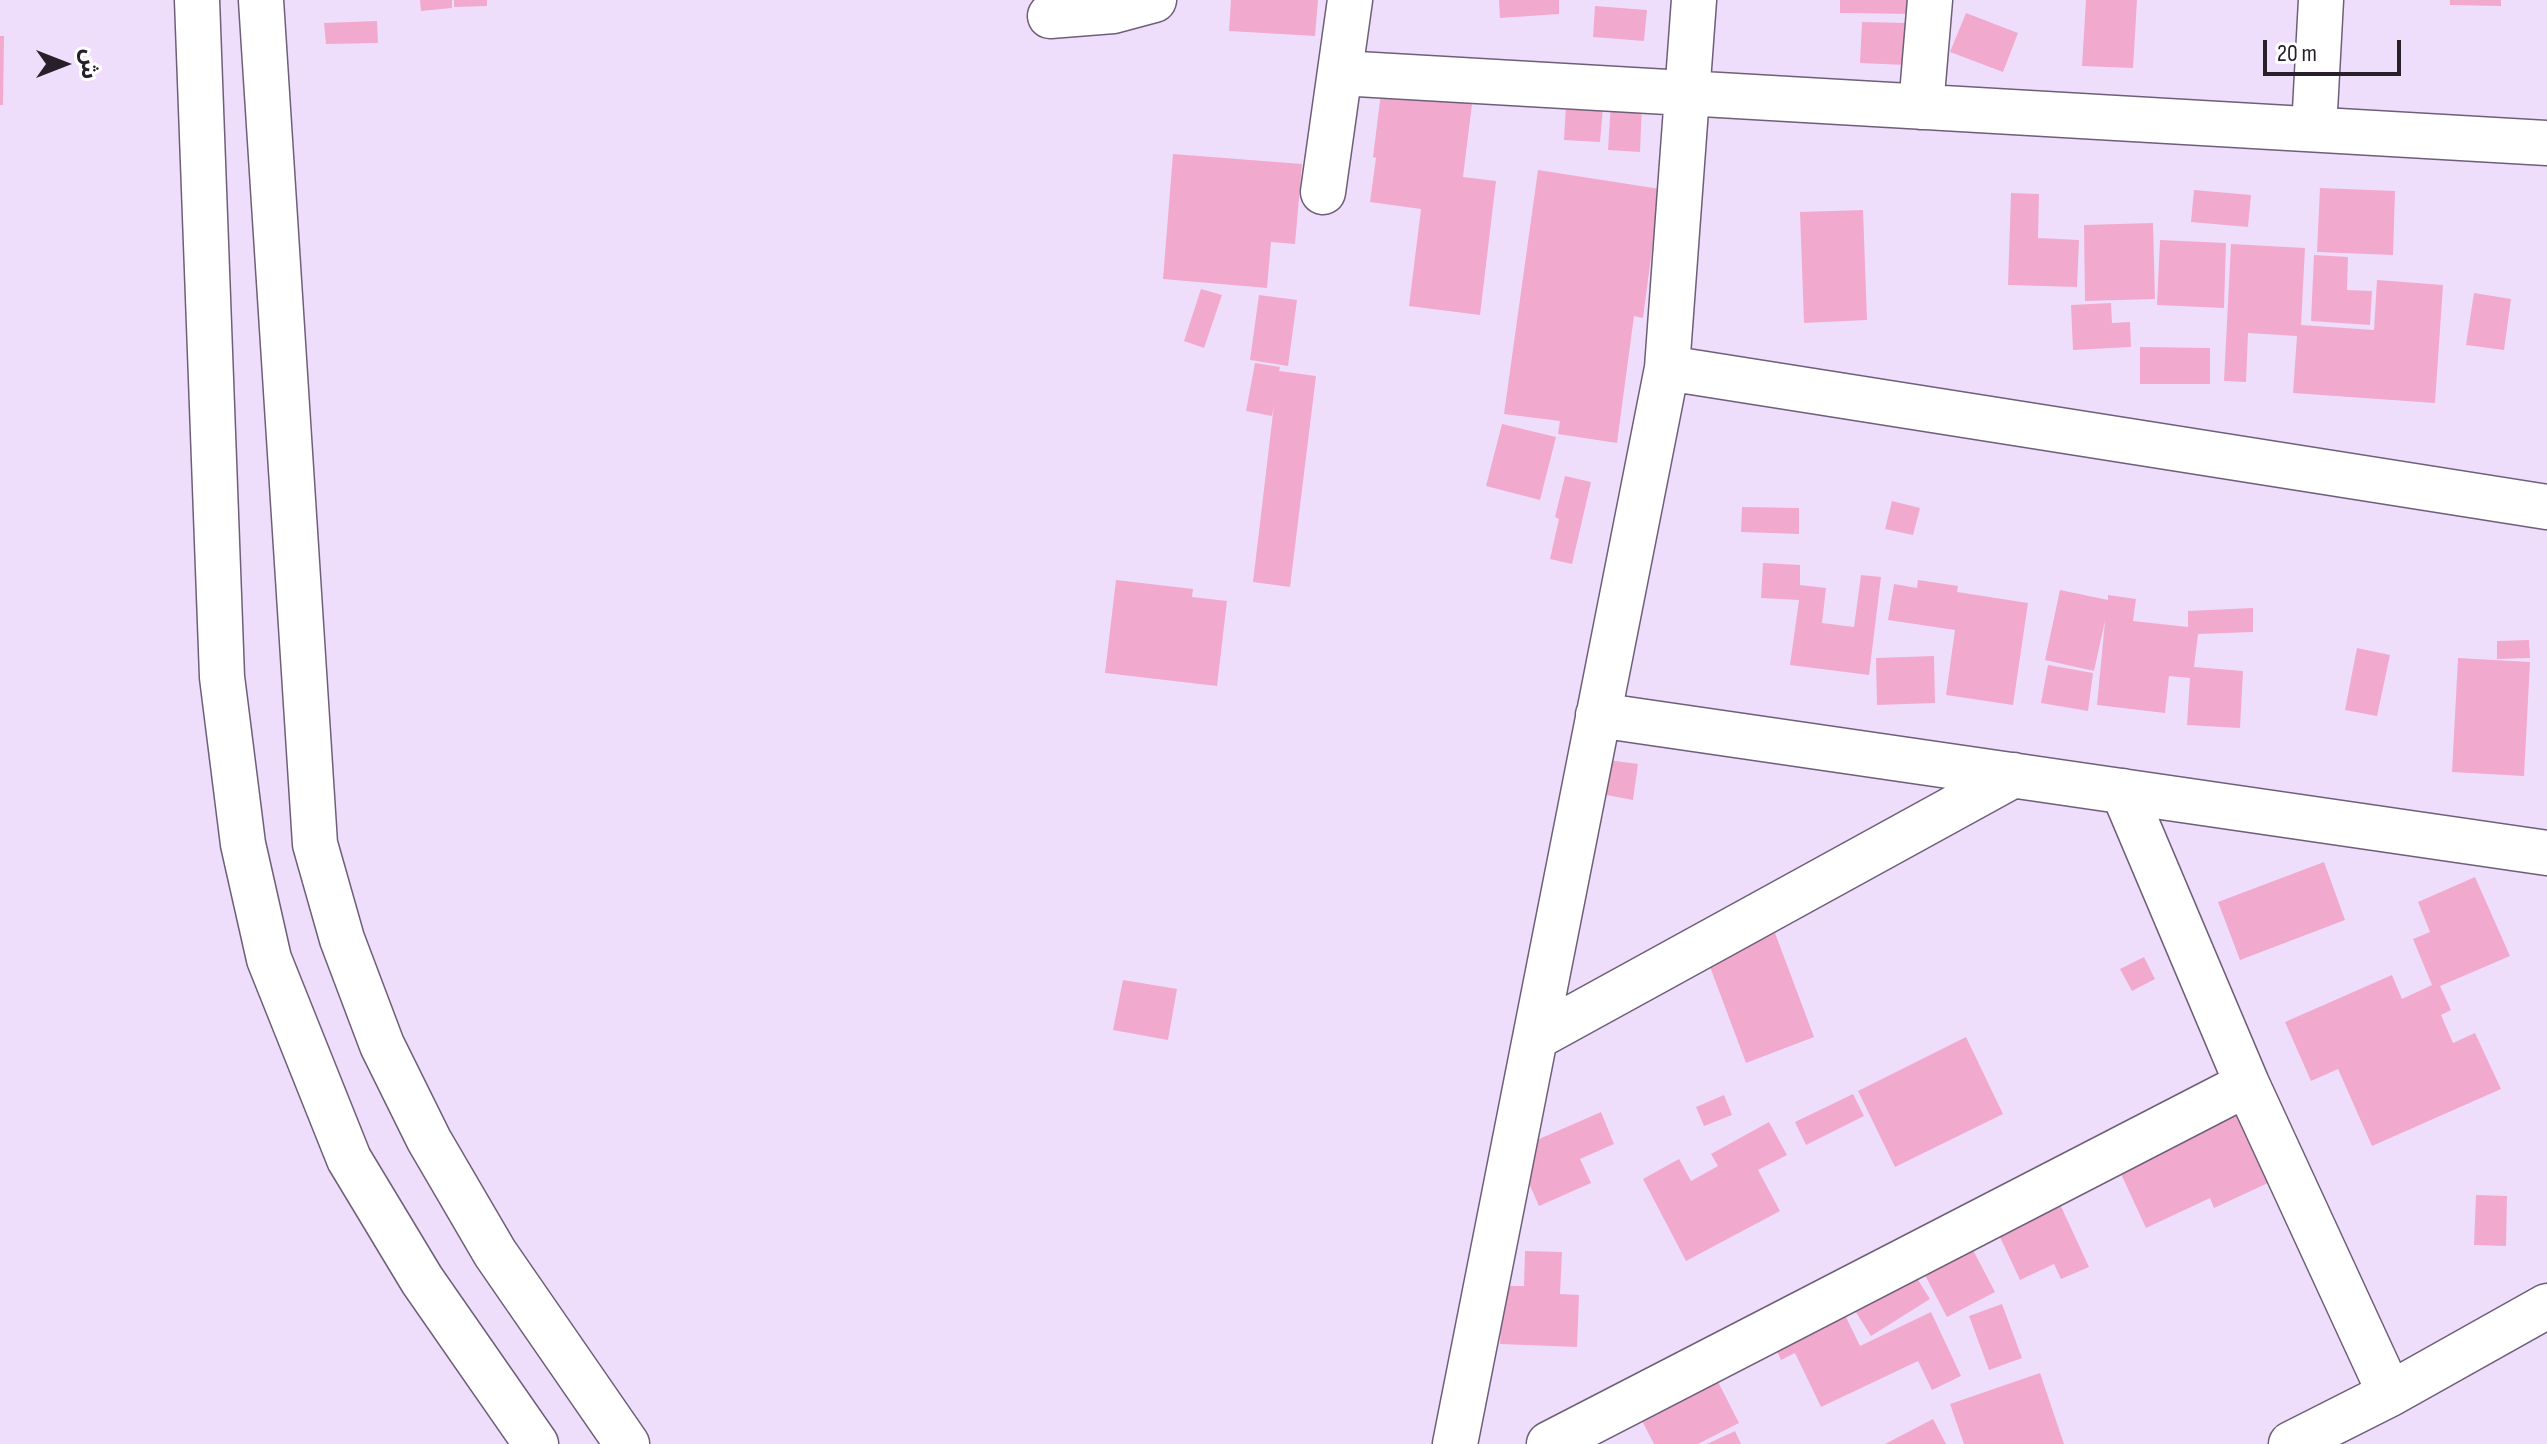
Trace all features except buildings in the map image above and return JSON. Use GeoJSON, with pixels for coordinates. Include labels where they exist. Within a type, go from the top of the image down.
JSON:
{"type":"FeatureCollection","features":[{"type":"Feature","properties":{"kind":"street"},"geometry":{"type":"LineString","coordinates":[[197,0],[222,677],[243,844],[269,959],[349,1159],[422,1280],[536,1444]]}},
{"type":"Feature","properties":{"kind":"street"},"geometry":{"type":"LineString","coordinates":[[261,0],[315,844],[342,939],[382,1045],[429,1140],[495,1253],[627,1444]]}},
{"type":"Feature","properties":{"kind":"street"},"geometry":{"type":"LineString","coordinates":[[1050,16],[1113,11],[1154,0]]}},
{"type":"Feature","properties":{"kind":"street"},"geometry":{"type":"LineString","coordinates":[[1323,192],[1350,0]]}},
{"type":"Feature","properties":{"kind":"street"},"geometry":{"type":"LineString","coordinates":[[1455,1444],[1667,368],[1694,0]]}},
{"type":"Feature","properties":{"kind":"street"},"geometry":{"type":"LineString","coordinates":[[1921,107],[1930,0]]}},
{"type":"Feature","properties":{"kind":"street"},"geometry":{"type":"LineString","coordinates":[[2314,129],[2321,0]]}},
{"type":"Feature","properties":{"kind":"street"},"geometry":{"type":"LineString","coordinates":[[1340,73],[2547,143],[2547,136]]}},
{"type":"Feature","properties":{"kind":"street"},"geometry":{"type":"LineString","coordinates":[[1667,368],[2547,507]]}},
{"type":"Feature","properties":{"kind":"street"},"geometry":{"type":"LineString","coordinates":[[1598,715],[2547,853]]}},
{"type":"Feature","properties":{"kind":"street"},"geometry":{"type":"LineString","coordinates":[[1535,1038],[2014,775]]}},
{"type":"Feature","properties":{"kind":"street"},"geometry":{"type":"LineString","coordinates":[[2123,791],[2247,1084],[2390,1394]]}},
{"type":"Feature","properties":{"kind":"street"},"geometry":{"type":"LineString","coordinates":[[1549,1444],[1600,1432],[2247,1084]]}},
{"type":"Feature","properties":{"kind":"street"},"geometry":{"type":"LineString","coordinates":[[2291,1444],[2390,1394],[2547,1306]]}}]}
